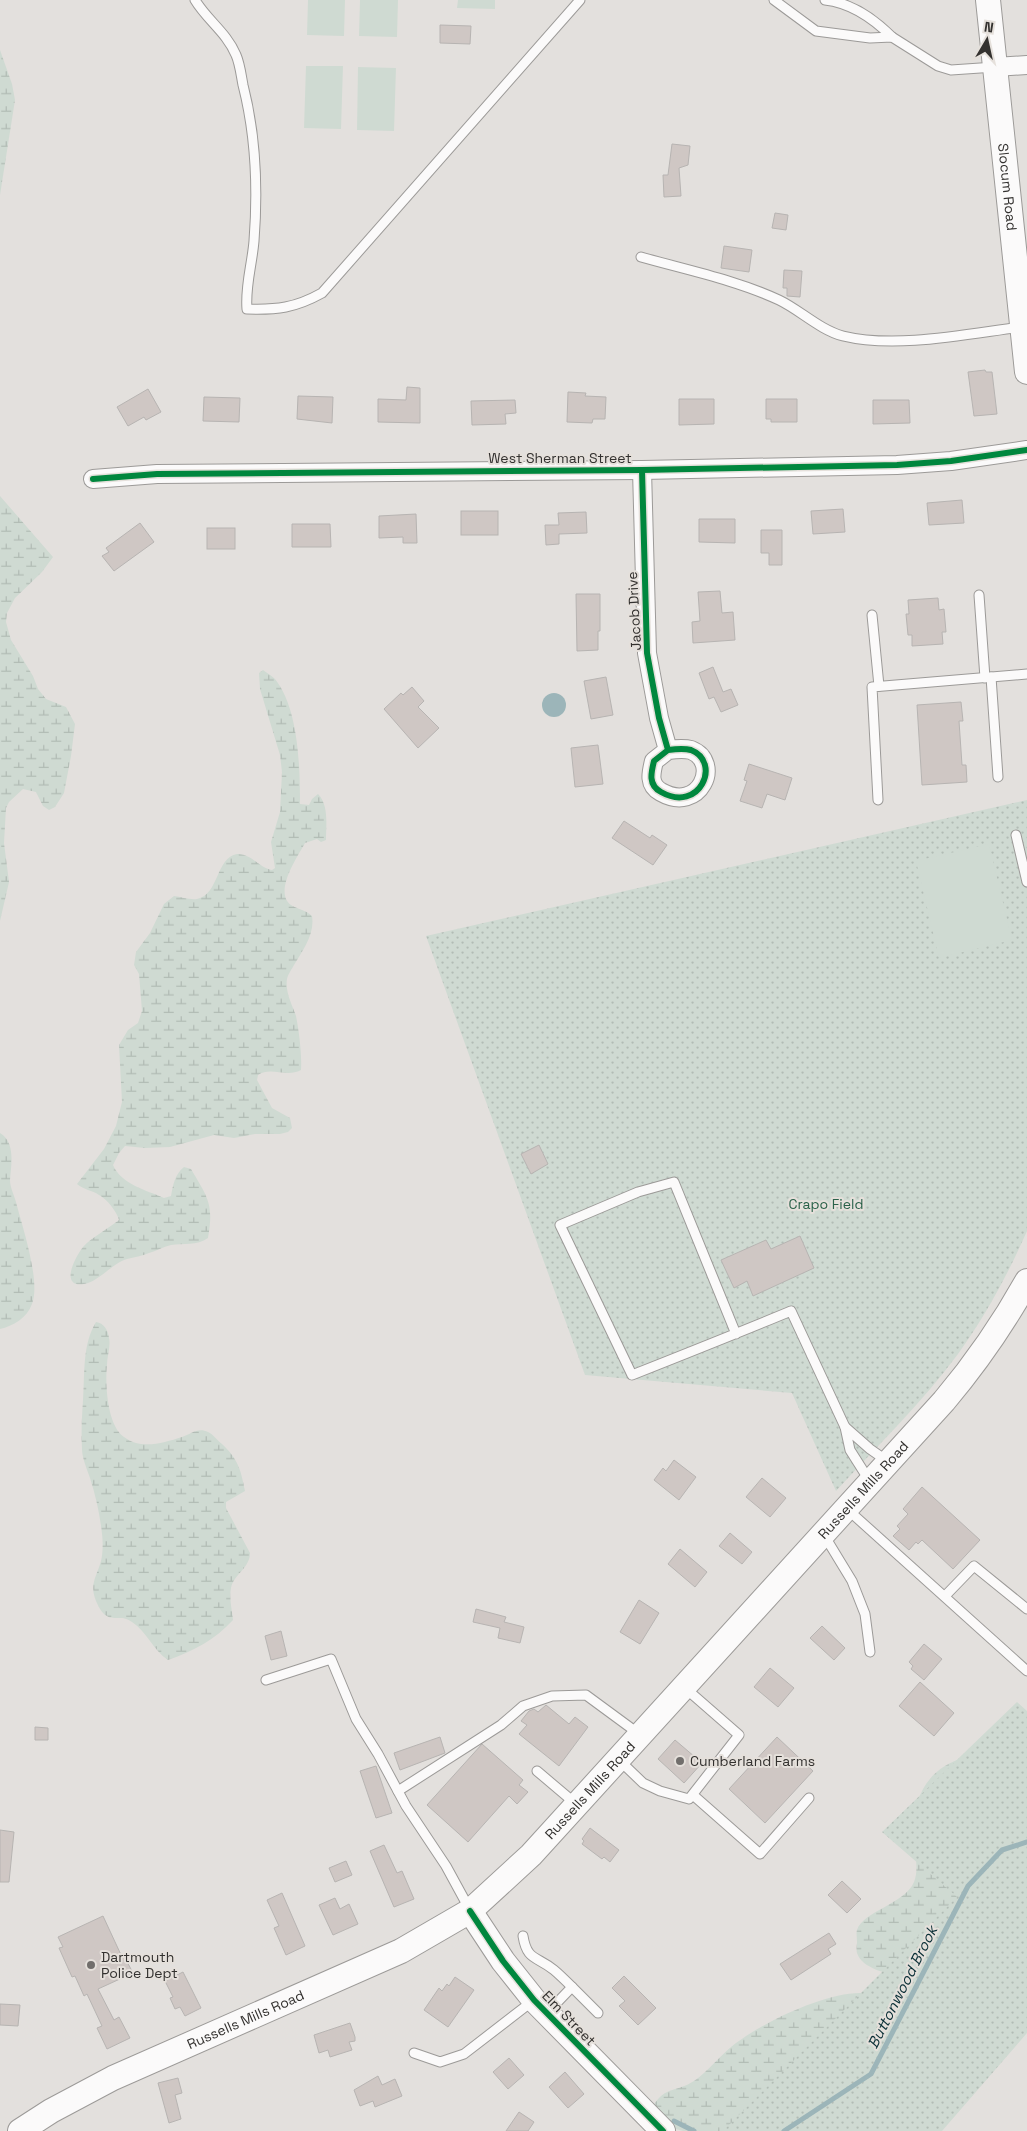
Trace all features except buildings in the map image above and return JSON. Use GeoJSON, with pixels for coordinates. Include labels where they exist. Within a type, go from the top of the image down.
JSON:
{"type":"FeatureCollection","features":[{"type":"Feature","properties":{"kind":"main road","name":"Slocum Road"},"geometry":{"type":"LineString","coordinates":[[988,0],[1027,372]]}},
{"type":"Feature","properties":{"kind":"main road","name":"Russells Mills Road"},"geometry":{"type":"LineString","coordinates":[[20,2131],[51,2111],[113,2078],[402,1951],[470,1911],[530,1855],[944,1401],[981,1355],[1011,1310],[1027,1281]]}},
{"type":"Feature","properties":{"kind":"main road","name":"Elm Street"},"geometry":{"type":"LineString","coordinates":[[470,1911],[504,1961],[540,2007],[664,2131]]}},
{"type":"Feature","properties":{"kind":"street"},"geometry":{"type":"LineString","coordinates":[[995,67],[1027,65]]}},
{"type":"Feature","properties":{"kind":"street","name":"West Sherman Street"},"geometry":{"type":"LineString","coordinates":[[93,479],[157,474],[642,470],[924,464],[1027,450]]}},
{"type":"Feature","properties":{"kind":"street","name":"Jacob Drive"},"geometry":{"type":"LineString","coordinates":[[642,470],[647,652],[659,718],[668,750]]}},
{"type":"Feature","properties":{"kind":"lane"},"geometry":{"type":"LineString","coordinates":[[195,0],[202,12],[225,36],[236,56],[251,115],[256,180],[254,243],[246,290],[246,310],[278,310],[303,304],[322,293],[580,0]]}},
{"type":"Feature","properties":{"kind":"lane"},"geometry":{"type":"LineString","coordinates":[[774,0],[816,31],[870,38],[892,36]]}},
{"type":"Feature","properties":{"kind":"lane"},"geometry":{"type":"LineString","coordinates":[[826,0],[847,4],[878,23],[892,36],[938,66],[951,70],[995,67]]}},
{"type":"Feature","properties":{"kind":"lane"},"geometry":{"type":"LineString","coordinates":[[641,257],[739,284],[781,301],[840,335],[869,341],[929,338],[1022,327]]}},
{"type":"Feature","properties":{"kind":"lane"},"geometry":{"type":"LineString","coordinates":[[979,595],[998,778]]}},
{"type":"Feature","properties":{"kind":"lane"},"geometry":{"type":"LineString","coordinates":[[872,615],[880,686]]}},
{"type":"Feature","properties":{"kind":"lane"},"geometry":{"type":"LineString","coordinates":[[878,800],[872,687],[1027,674]]}},
{"type":"Feature","properties":{"kind":"lane"},"geometry":{"type":"LineString","coordinates":[[1016,835],[1027,882]]}},
{"type":"Feature","properties":{"kind":"lane"},"geometry":{"type":"LineString","coordinates":[[736,1334],[674,1182],[638,1192],[560,1225],[632,1376],[736,1334],[792,1311],[845,1427],[850,1450],[870,1483]]}},
{"type":"Feature","properties":{"kind":"lane"},"geometry":{"type":"LineString","coordinates":[[845,1427],[870,1449],[889,1462]]}},
{"type":"Feature","properties":{"kind":"lane"},"geometry":{"type":"LineString","coordinates":[[846,1509],[1027,1671]]}},
{"type":"Feature","properties":{"kind":"lane"},"geometry":{"type":"LineString","coordinates":[[823,1534],[852,1581],[865,1614],[870,1652]]}},
{"type":"Feature","properties":{"kind":"lane"},"geometry":{"type":"LineString","coordinates":[[945,1596],[974,1566],[1027,1609]]}},
{"type":"Feature","properties":{"kind":"lane"},"geometry":{"type":"LineString","coordinates":[[266,1680],[331,1659],[356,1720],[378,1754],[406,1806],[446,1866],[470,1911]]}},
{"type":"Feature","properties":{"kind":"lane"},"geometry":{"type":"LineString","coordinates":[[618,1759],[643,1783],[660,1791],[689,1799],[693,1795],[739,1735],[684,1687]]}},
{"type":"Feature","properties":{"kind":"lane"},"geometry":{"type":"LineString","coordinates":[[398,1790],[501,1725],[523,1706],[552,1696],[586,1695],[640,1734]]}},
{"type":"Feature","properties":{"kind":"lane"},"geometry":{"type":"LineString","coordinates":[[537,1770],[576,1804]]}},
{"type":"Feature","properties":{"kind":"lane"},"geometry":{"type":"LineString","coordinates":[[693,1795],[760,1854],[809,1798]]}},
{"type":"Feature","properties":{"kind":"lane"},"geometry":{"type":"LineString","coordinates":[[523,1936],[525,1950],[553,1969],[598,2013]]}},
{"type":"Feature","properties":{"kind":"lane"},"geometry":{"type":"LineString","coordinates":[[414,2053],[440,2062],[464,2054],[572,1987]]}},
{"type":"Feature","properties":{"kind":"green space"},"geometry":{"type":"Polygon","coordinates":[[[308,0],[345,0],[344,36],[307,35],[308,0]]]}},
{"type":"Feature","properties":{"kind":"green space"},"geometry":{"type":"Polygon","coordinates":[[[360,0],[398,0],[397,37],[359,36],[360,0]]]}},
{"type":"Feature","properties":{"kind":"green space"},"geometry":{"type":"Polygon","coordinates":[[[458,0],[495,0],[495,9],[457,8],[458,0]]]}},
{"type":"Feature","properties":{"kind":"green space"},"geometry":{"type":"Polygon","coordinates":[[[0,50],[12,84],[15,100],[0,195],[0,50]]]}},
{"type":"Feature","properties":{"kind":"green space"},"geometry":{"type":"Polygon","coordinates":[[[306,66],[343,66],[341,129],[304,128],[306,66]]]}},
{"type":"Feature","properties":{"kind":"green space"},"geometry":{"type":"Polygon","coordinates":[[[358,67],[396,68],[394,131],[357,130],[358,67]]]}},
{"type":"Feature","properties":{"kind":"green space"},"geometry":{"type":"Polygon","coordinates":[[[0,496],[53,557],[42,572],[15,598],[7,613],[6,622],[11,640],[33,676],[38,689],[46,699],[66,707],[75,724],[64,793],[55,807],[49,810],[43,806],[36,792],[23,789],[9,802],[6,808],[4,843],[9,882],[0,921],[0,496]]]}},
{"type":"Feature","properties":{"kind":"green space"},"geometry":{"type":"Polygon","coordinates":[[[263,670],[275,679],[289,706],[296,739],[300,804],[309,805],[318,794],[324,804],[326,816],[326,840],[321,842],[317,839],[305,843],[289,874],[285,892],[286,899],[291,905],[312,916],[310,935],[287,979],[288,993],[297,1022],[301,1050],[301,1070],[290,1073],[263,1073],[258,1075],[257,1080],[272,1108],[290,1118],[292,1128],[288,1132],[280,1134],[255,1134],[234,1138],[214,1135],[170,1147],[145,1148],[125,1146],[113,1165],[117,1172],[135,1186],[164,1198],[171,1196],[178,1173],[184,1167],[191,1169],[202,1187],[210,1209],[208,1238],[195,1243],[171,1245],[121,1261],[90,1282],[76,1284],[72,1281],[71,1271],[83,1247],[119,1220],[105,1199],[77,1184],[104,1149],[116,1126],[122,1102],[119,1045],[128,1030],[138,1023],[142,1011],[139,974],[134,965],[136,952],[150,933],[164,904],[174,896],[197,899],[204,896],[210,891],[225,862],[230,857],[242,854],[267,869],[272,870],[275,868],[271,842],[280,812],[282,772],[280,755],[260,689],[259,673],[263,670]]]}},
{"type":"Feature","properties":{"kind":"green space","name":"Crapo Field"},"geometry":{"type":"Polygon","coordinates":[[[1027,800],[1027,1231],[1004,1279],[958,1354],[914,1407],[836,1491],[792,1393],[585,1375],[426,936],[1027,800]]]}},
{"type":"Feature","properties":{"kind":"green space"},"geometry":{"type":"Polygon","coordinates":[[[989,844],[1012,940],[939,958],[916,861],[989,844]]]}},
{"type":"Feature","properties":{"kind":"green space"},"geometry":{"type":"Polygon","coordinates":[[[0,1133],[5,1137],[10,1148],[10,1183],[30,1253],[34,1294],[32,1304],[27,1313],[10,1326],[0,1329],[0,1133]]]}},
{"type":"Feature","properties":{"kind":"green space"},"geometry":{"type":"Polygon","coordinates":[[[96,1322],[103,1325],[107,1330],[110,1344],[106,1373],[108,1404],[118,1431],[131,1441],[145,1444],[167,1441],[198,1431],[208,1432],[232,1455],[238,1465],[244,1484],[245,1491],[226,1502],[226,1508],[250,1553],[245,1567],[235,1579],[231,1588],[230,1600],[233,1620],[203,1644],[168,1660],[132,1622],[127,1619],[113,1618],[105,1615],[94,1595],[93,1585],[103,1548],[96,1499],[83,1456],[82,1430],[86,1350],[96,1322]]]}},
{"type":"Feature","properties":{"kind":"green space"},"geometry":{"type":"Polygon","coordinates":[[[1017,1702],[1027,1711],[1027,2033],[942,2131],[723,2131],[957,1897],[882,1832],[1017,1702]]]}},
{"type":"Feature","properties":{"kind":"green space"},"geometry":{"type":"Polygon","coordinates":[[[967,1757],[1027,1759],[866,2131],[683,2131],[662,2125],[653,2106],[662,2095],[694,2081],[743,2038],[774,2020],[810,2004],[845,1994],[860,1993],[875,1996],[902,1978],[876,1970],[864,1963],[857,1953],[857,1930],[867,1918],[894,1902],[909,1890],[914,1882],[916,1872],[915,1812],[924,1787],[931,1777],[941,1769],[967,1757]]]}},
{"type":"Feature","properties":{"kind":"water"},"geometry":{"type":"Polygon","coordinates":[[[554,693],[562,697],[566,705],[562,713],[554,717],[546,713],[542,705],[546,697],[554,693]]]}},
{"type":"Feature","properties":{"kind":"waterway","name":"Buttonwood Brook"},"geometry":{"type":"LineString","coordinates":[[784,2131],[871,2074],[968,1886],[1002,1850],[1027,1842]]}},
{"type":"Feature","properties":{"kind":"waterway","name":"Buttonwood Brook"},"geometry":{"type":"LineString","coordinates":[[674,2121],[694,2131]]}},
{"type":"Feature","properties":{"kind":"cycle path"},"geometry":{"type":"LineString","coordinates":[[93,479],[157,474],[642,470],[897,465],[951,461],[1027,450]]}},
{"type":"Feature","properties":{"kind":"cycle path"},"geometry":{"type":"LineString","coordinates":[[642,470],[647,653],[659,718],[668,750],[691,750],[700,756],[705,765],[702,784],[696,792],[686,796],[675,797],[661,792],[654,786],[651,778],[654,761],[668,750]]}},
{"type":"Feature","properties":{"kind":"cycle path"},"geometry":{"type":"LineString","coordinates":[[470,1911],[503,1961],[534,2000],[663,2131]]}},
{"type":"Feature","properties":{"kind":"place","name":"Cumberland Farms"},"geometry":{"type":"Point","coordinates":[680,1761]}},
{"type":"Feature","properties":{"kind":"place","name":"Dartmouth Police Dept"},"geometry":{"type":"Point","coordinates":[91,1965]}}]}
